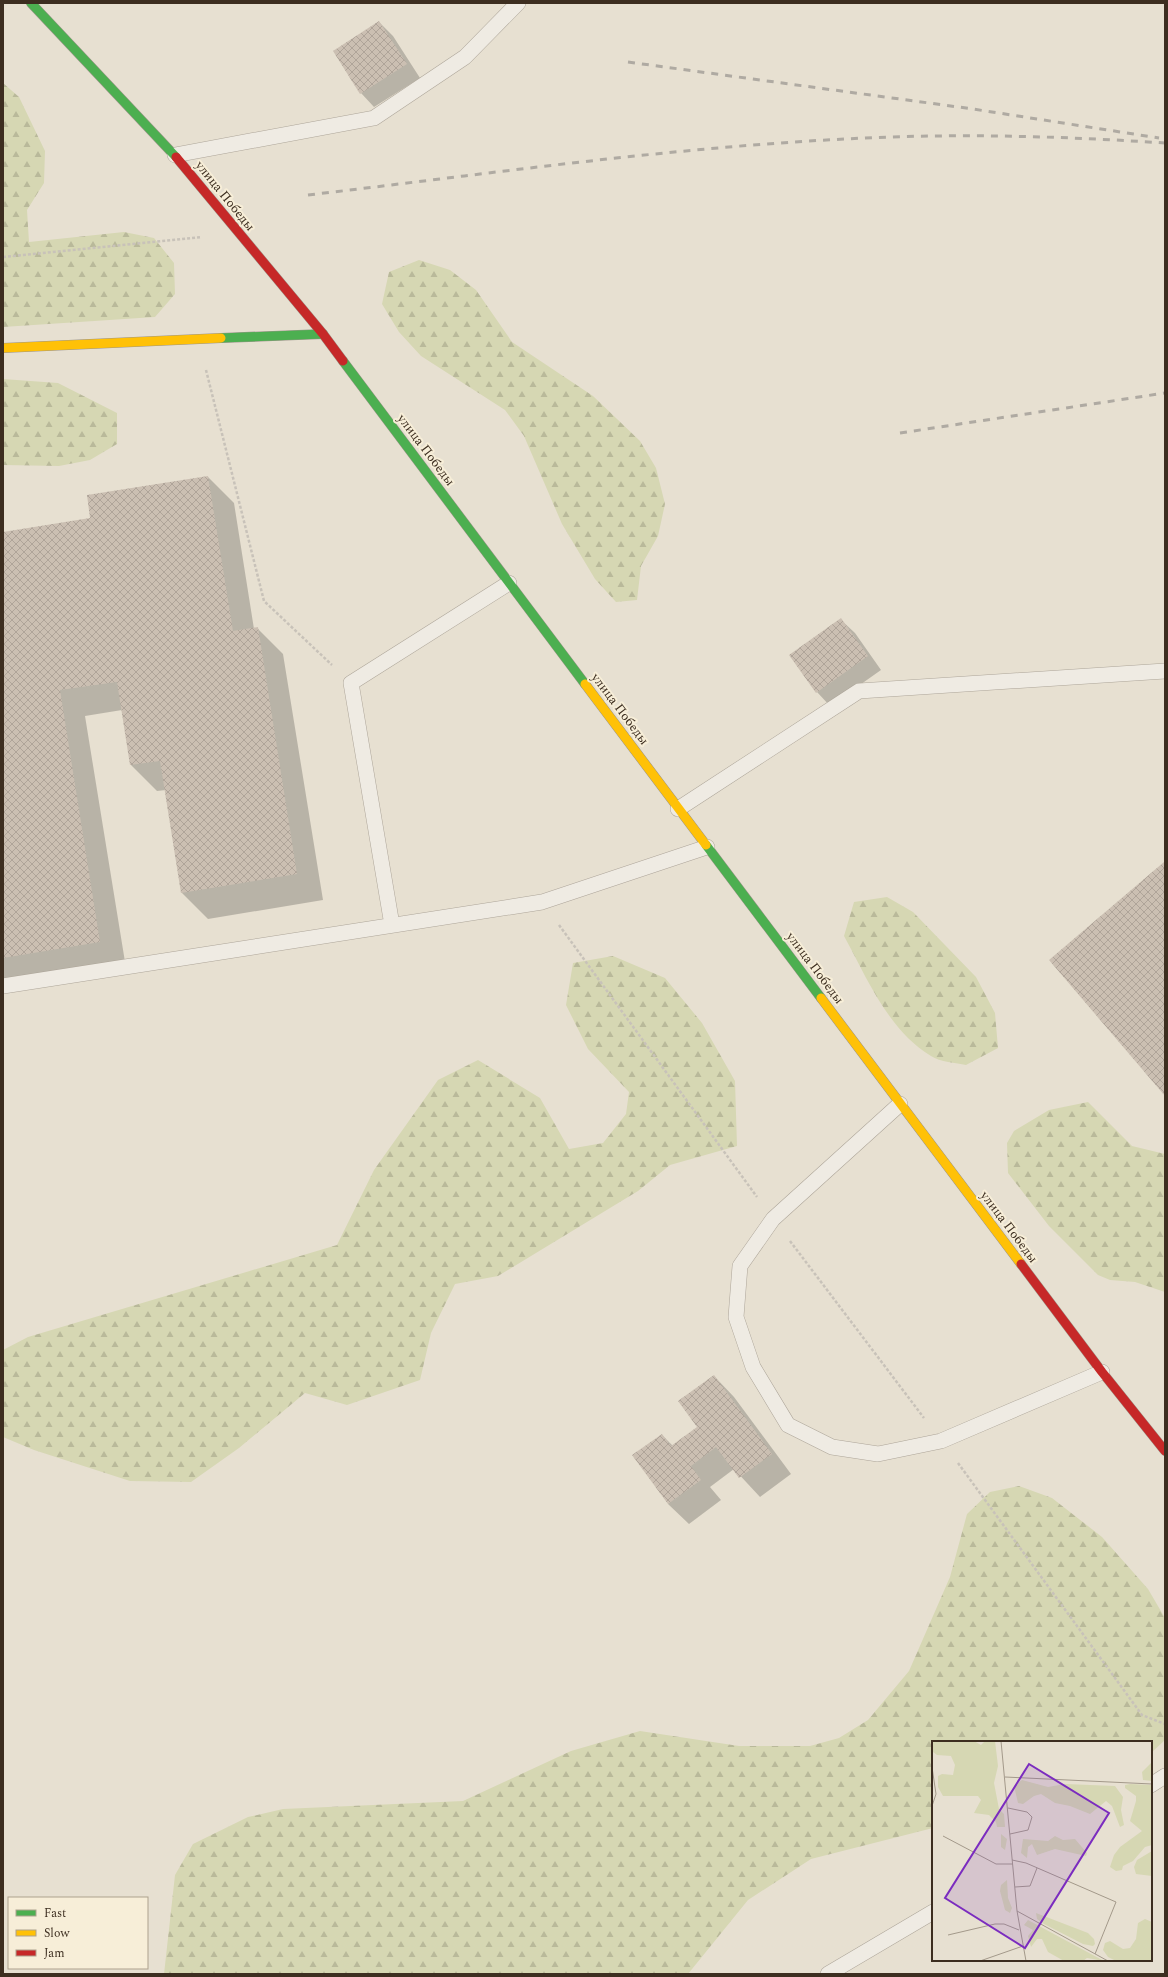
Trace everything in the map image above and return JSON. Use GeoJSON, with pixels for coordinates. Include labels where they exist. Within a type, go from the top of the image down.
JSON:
{"type":"FeatureCollection","features":[{"type":"Feature","properties":{"kind":"main road","name":"улица Победы"},"geometry":{"type":"LineString","coordinates":[[34,4],[175,155],[323,334],[1102,1372],[1165,1451]]}},
{"type":"Feature","properties":{"kind":"main road"},"geometry":{"type":"LineString","coordinates":[[3,348],[323,334]]}},
{"type":"Feature","properties":{"kind":"lane"},"geometry":{"type":"LineString","coordinates":[[175,155],[374,118],[465,57],[518,3]]}},
{"type":"Feature","properties":{"kind":"lane"},"geometry":{"type":"LineString","coordinates":[[392,925],[351,683],[509,583]]}},
{"type":"Feature","properties":{"kind":"lane"},"geometry":{"type":"LineString","coordinates":[[678,809],[859,691],[1165,671]]}},
{"type":"Feature","properties":{"kind":"lane"},"geometry":{"type":"LineString","coordinates":[[3,986],[542,902],[707,847]]}},
{"type":"Feature","properties":{"kind":"lane"},"geometry":{"type":"LineString","coordinates":[[900,1104],[773,1219],[740,1266],[736,1317],[753,1367],[788,1424],[832,1447],[878,1454],[941,1441],[1102,1372]]}},
{"type":"Feature","properties":{"kind":"lane"},"geometry":{"type":"LineString","coordinates":[[1152,1784],[1165,1776]]}},
{"type":"Feature","properties":{"kind":"lane"},"geometry":{"type":"LineString","coordinates":[[828,1974],[932,1913]]}},
{"type":"Feature","properties":{"kind":"path"},"geometry":{"type":"LineString","coordinates":[[3,257],[239,234]]}},
{"type":"Feature","properties":{"kind":"path"},"geometry":{"type":"LineString","coordinates":[[199,340],[264,601],[351,683]]}},
{"type":"Feature","properties":{"kind":"path"},"geometry":{"type":"LineString","coordinates":[[542,902],[773,1219],[941,1441],[1142,1715],[1165,1724]]}},
{"type":"Feature","properties":{"kind":"green space"},"geometry":{"type":"Polygon","coordinates":[[[3,83],[19,97],[45,151],[44,183],[27,210],[29,242],[124,232],[154,238],[174,263],[175,294],[155,317],[3,327],[3,83]]]}},
{"type":"Feature","properties":{"kind":"green space"},"geometry":{"type":"Polygon","coordinates":[[[419,260],[450,270],[476,290],[512,342],[593,396],[640,441],[656,468],[665,504],[658,536],[641,566],[637,600],[616,602],[595,579],[562,524],[524,436],[505,410],[421,356],[399,332],[382,304],[389,272],[419,260]]]}},
{"type":"Feature","properties":{"kind":"green space"},"geometry":{"type":"Polygon","coordinates":[[[3,379],[58,383],[117,413],[117,444],[90,460],[59,466],[3,465],[3,379]]]}},
{"type":"Feature","properties":{"kind":"green space"},"geometry":{"type":"Polygon","coordinates":[[[887,897],[913,912],[976,977],[995,1013],[998,1048],[966,1065],[943,1061],[931,1056],[916,1045],[902,1032],[891,1018],[870,986],[844,936],[854,902],[887,897]]]}},
{"type":"Feature","properties":{"kind":"green space"},"geometry":{"type":"Polygon","coordinates":[[[613,956],[665,978],[702,1023],[735,1081],[737,1146],[670,1165],[638,1191],[498,1276],[455,1284],[431,1333],[420,1380],[347,1405],[305,1393],[239,1448],[191,1482],[130,1481],[34,1450],[3,1437],[3,1350],[28,1337],[337,1245],[374,1170],[438,1080],[478,1060],[540,1098],[569,1149],[603,1143],[626,1114],[629,1092],[588,1049],[566,1005],[573,963],[613,956]]]}},
{"type":"Feature","properties":{"kind":"green space"},"geometry":{"type":"Polygon","coordinates":[[[1088,1102],[1132,1146],[1165,1154],[1165,1292],[1135,1282],[1110,1280],[1098,1275],[1049,1226],[1008,1173],[1007,1143],[1014,1131],[1049,1110],[1088,1102]]]}},
{"type":"Feature","properties":{"kind":"green space"},"geometry":{"type":"Polygon","coordinates":[[[1019,1486],[1052,1498],[1102,1537],[1148,1589],[1165,1618],[1165,1740],[1152,1752],[1152,1741],[932,1741],[932,1828],[811,1859],[748,1900],[688,1974],[164,1974],[175,1875],[193,1844],[248,1817],[283,1809],[463,1801],[571,1751],[640,1731],[739,1746],[810,1746],[839,1738],[868,1720],[909,1671],[950,1577],[967,1514],[990,1492],[1019,1486]]]}},
{"type":"Feature","properties":{"kind":"building"},"geometry":{"type":"Polygon","coordinates":[[[379,21],[407,64],[360,94],[333,51],[379,21]]]}},
{"type":"Feature","properties":{"kind":"building"},"geometry":{"type":"Polygon","coordinates":[[[208,476],[233,631],[258,627],[297,874],[181,893],[160,761],[130,765],[117,682],[60,690],[100,942],[3,958],[3,532],[90,518],[87,495],[208,476]]]}},
{"type":"Feature","properties":{"kind":"building"},"geometry":{"type":"Polygon","coordinates":[[[841,618],[868,656],[816,693],[789,655],[841,618]]]}},
{"type":"Feature","properties":{"kind":"building"},"geometry":{"type":"Polygon","coordinates":[[[1164,862],[1165,863],[1165,1096],[1049,960],[1164,862]]]}},
{"type":"Feature","properties":{"kind":"building"},"geometry":{"type":"Polygon","coordinates":[[[714,1375],[772,1454],[739,1478],[716,1447],[691,1466],[701,1480],[668,1504],[632,1455],[662,1434],[671,1446],[697,1427],[678,1401],[714,1375]]]}},
{"type":"Feature","properties":{"kind":"railway"},"geometry":{"type":"LineString","coordinates":[[628,62],[973,109],[1159,138]]}},
{"type":"Feature","properties":{"kind":"railway"},"geometry":{"type":"LineString","coordinates":[[308,195],[644,155],[778,143],[925,136],[1005,136],[1165,143]]}},
{"type":"Feature","properties":{"kind":"railway"},"geometry":{"type":"LineString","coordinates":[[900,433],[1165,393]]}},
{"type":"Feature","properties":{"kind":"traffic: fast"},"geometry":{"type":"LineString","coordinates":[[31,3],[176,157]]}},
{"type":"Feature","properties":{"kind":"traffic: fast"},"geometry":{"type":"LineString","coordinates":[[221,338],[323,334]]}},
{"type":"Feature","properties":{"kind":"traffic: fast"},"geometry":{"type":"LineString","coordinates":[[343,361],[585,684]]}},
{"type":"Feature","properties":{"kind":"traffic: fast"},"geometry":{"type":"LineString","coordinates":[[706,845],[821,998]]}},
{"type":"Feature","properties":{"kind":"traffic: slow"},"geometry":{"type":"LineString","coordinates":[[3,348],[221,338]]}},
{"type":"Feature","properties":{"kind":"traffic: slow"},"geometry":{"type":"LineString","coordinates":[[585,684],[706,845]]}},
{"type":"Feature","properties":{"kind":"traffic: slow"},"geometry":{"type":"LineString","coordinates":[[821,998],[1021,1264]]}},
{"type":"Feature","properties":{"kind":"traffic: jam"},"geometry":{"type":"LineString","coordinates":[[176,157],[323,334],[343,361]]}},
{"type":"Feature","properties":{"kind":"traffic: jam"},"geometry":{"type":"LineString","coordinates":[[1021,1264],[1102,1372],[1165,1451]]}}]}
